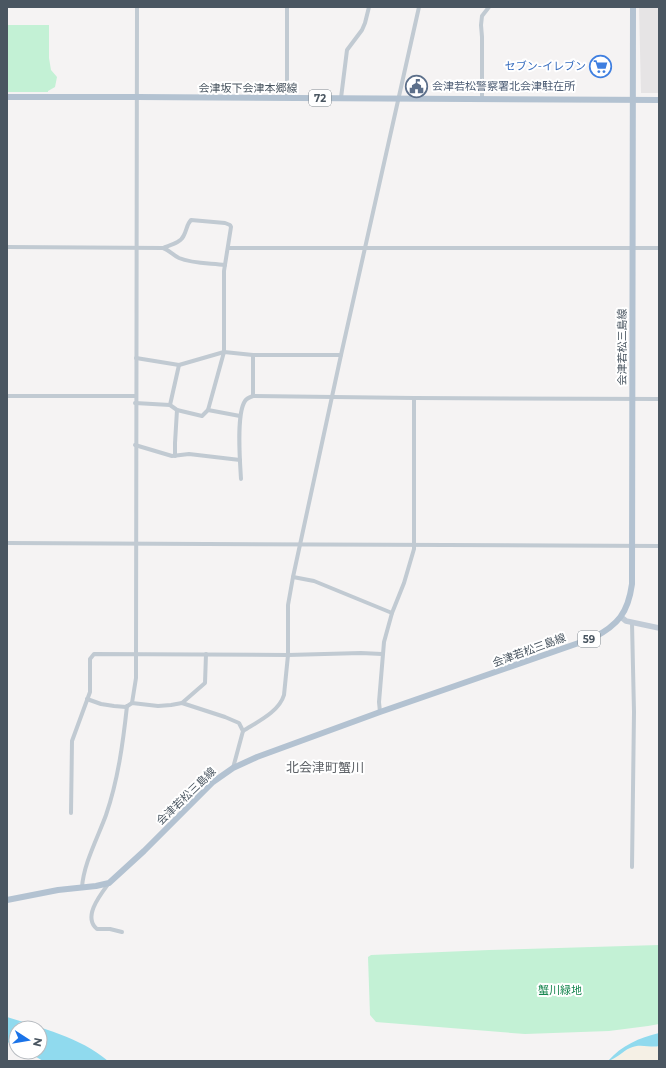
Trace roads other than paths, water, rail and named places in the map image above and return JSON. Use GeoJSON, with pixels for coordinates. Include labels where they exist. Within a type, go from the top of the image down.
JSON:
{"type":"FeatureCollection","features":[{"type":"Feature","properties":{"kind":"main road","name":"会津若松三島線"},"geometry":{"type":"LineString","coordinates":[[109,883],[214,782],[233,768],[380,712],[593,638],[607,631],[621,617],[631,593],[633,7]]}},
{"type":"Feature","properties":{"kind":"main road","name":"会津坂下会津本郷線"},"geometry":{"type":"LineString","coordinates":[[7,97],[482,98],[632,100]]}},
{"type":"Feature","properties":{"kind":"main road","name":"72"},"geometry":{"type":"LineString","coordinates":[[632,100],[659,100]]}},
{"type":"Feature","properties":{"kind":"main road"},"geometry":{"type":"LineString","coordinates":[[7,900],[58,890],[82,888],[109,883]]}},
{"type":"Feature","properties":{"kind":"street"},"geometry":{"type":"LineString","coordinates":[[132,704],[136,678],[136,7]]}},
{"type":"Feature","properties":{"kind":"street"},"geometry":{"type":"LineString","coordinates":[[287,7],[287,98]]}},
{"type":"Feature","properties":{"kind":"street"},"geometry":{"type":"LineString","coordinates":[[341,98],[347,50],[362,30],[369,7]]}},
{"type":"Feature","properties":{"kind":"street"},"geometry":{"type":"LineString","coordinates":[[233,768],[243,731],[267,715],[278,706],[282,700],[286,682],[288,655],[288,605],[364,248],[419,7]]}},
{"type":"Feature","properties":{"kind":"street"},"geometry":{"type":"LineString","coordinates":[[482,98],[482,37],[480,25],[482,16],[489,7]]}},
{"type":"Feature","properties":{"kind":"street"},"geometry":{"type":"LineString","coordinates":[[135,403],[170,405],[177,410],[202,416],[208,410],[224,352],[225,264],[229,248],[230,225],[225,223],[191,220],[188,223],[182,240],[163,248]]}},
{"type":"Feature","properties":{"kind":"street"},"geometry":{"type":"LineString","coordinates":[[7,247],[163,248],[180,259],[225,264]]}},
{"type":"Feature","properties":{"kind":"street"},"geometry":{"type":"LineString","coordinates":[[229,248],[659,248]]}},
{"type":"Feature","properties":{"kind":"street"},"geometry":{"type":"LineString","coordinates":[[136,358],[179,365],[224,352],[253,355],[341,355]]}},
{"type":"Feature","properties":{"kind":"street"},"geometry":{"type":"LineString","coordinates":[[253,355],[253,396]]}},
{"type":"Feature","properties":{"kind":"street"},"geometry":{"type":"LineString","coordinates":[[170,405],[179,365]]}},
{"type":"Feature","properties":{"kind":"street"},"geometry":{"type":"LineString","coordinates":[[7,396],[135,396]]}},
{"type":"Feature","properties":{"kind":"street"},"geometry":{"type":"LineString","coordinates":[[241,479],[240,416],[244,402],[253,396],[659,399]]}},
{"type":"Feature","properties":{"kind":"street"},"geometry":{"type":"LineString","coordinates":[[380,712],[382,654],[384,642],[392,613],[404,583],[414,549],[414,398]]}},
{"type":"Feature","properties":{"kind":"street"},"geometry":{"type":"LineString","coordinates":[[175,456],[177,410]]}},
{"type":"Feature","properties":{"kind":"street"},"geometry":{"type":"LineString","coordinates":[[208,410],[240,416]]}},
{"type":"Feature","properties":{"kind":"street"},"geometry":{"type":"LineString","coordinates":[[135,445],[165,455],[175,456],[189,454],[240,460]]}},
{"type":"Feature","properties":{"kind":"street"},"geometry":{"type":"LineString","coordinates":[[7,543],[659,546]]}},
{"type":"Feature","properties":{"kind":"street"},"geometry":{"type":"LineString","coordinates":[[294,577],[314,581],[392,613]]}},
{"type":"Feature","properties":{"kind":"street"},"geometry":{"type":"LineString","coordinates":[[621,617],[632,623],[659,628]]}},
{"type":"Feature","properties":{"kind":"street"},"geometry":{"type":"LineString","coordinates":[[632,623],[634,712],[632,868]]}},
{"type":"Feature","properties":{"kind":"street"},"geometry":{"type":"LineString","coordinates":[[71,813],[72,741],[90,692],[90,659],[94,654],[382,654]]}},
{"type":"Feature","properties":{"kind":"street"},"geometry":{"type":"LineString","coordinates":[[182,703],[205,683],[206,654]]}},
{"type":"Feature","properties":{"kind":"street"},"geometry":{"type":"LineString","coordinates":[[87,699],[101,704],[114,706],[127,706],[132,704],[158,706],[182,703],[225,717],[239,724],[243,731]]}},
{"type":"Feature","properties":{"kind":"street"},"geometry":{"type":"LineString","coordinates":[[82,888],[90,855],[106,813],[118,768],[123,744],[127,706]]}},
{"type":"Feature","properties":{"kind":"street"},"geometry":{"type":"LineString","coordinates":[[109,883],[94,905],[92,924],[97,929],[110,929],[122,932]]}},
{"type":"Feature","properties":{"kind":"water"},"geometry":{"type":"Polygon","coordinates":[[[7,1017],[17,1020],[8,1020],[7,1042],[7,1017]]]}},
{"type":"Feature","properties":{"kind":"water"},"geometry":{"type":"Polygon","coordinates":[[[48,1029],[73,1039],[108,1061],[41,1060],[48,1060],[48,1029]]]}},
{"type":"Feature","properties":{"kind":"water"},"geometry":{"type":"Polygon","coordinates":[[[659,1033],[659,1046],[641,1046],[627,1049],[614,1059],[608,1061],[625,1046],[645,1037],[659,1033]]]}},
{"type":"Feature","properties":{"kind":"place","name":"セブン-イレブン"},"geometry":{"type":"Point","coordinates":[601,66]}},
{"type":"Feature","properties":{"kind":"place","name":"会津若松警察署北会津駐在所"},"geometry":{"type":"Point","coordinates":[417,86]}},
{"type":"Feature","properties":{"kind":"district","name":"北会津町蟹川"},"geometry":{"type":"Point","coordinates":[325,767]}},
{"type":"Feature","properties":{"kind":"park label","name":"蟹川緑地"},"geometry":{"type":"Point","coordinates":[560,990]}}]}
